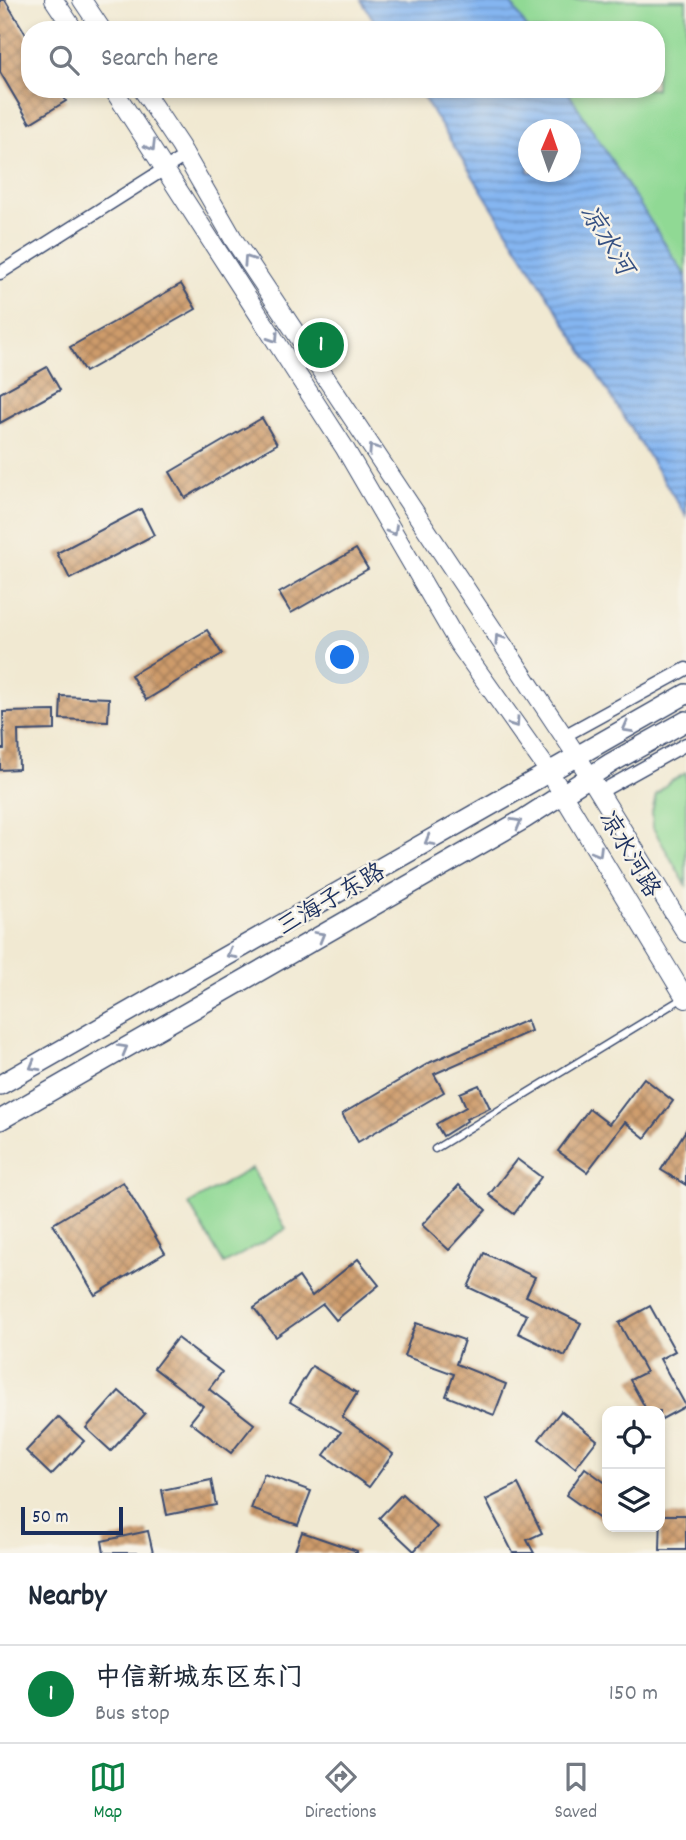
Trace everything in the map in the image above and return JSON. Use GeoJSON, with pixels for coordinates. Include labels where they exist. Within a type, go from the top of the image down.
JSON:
{"type":"FeatureCollection","features":[{"type":"Feature","properties":{"kind":"main road","name":"三海子东路"},"geometry":{"type":"LineString","coordinates":[[0,1085],[686,694]]}},
{"type":"Feature","properties":{"kind":"main road","name":"三海子东路"},"geometry":{"type":"LineString","coordinates":[[0,1120],[563,794],[595,784],[686,721]]}},
{"type":"Feature","properties":{"kind":"street"},"geometry":{"type":"LineString","coordinates":[[54,0],[68,21]]}},
{"type":"Feature","properties":{"kind":"street"},"geometry":{"type":"LineString","coordinates":[[82,0],[96,21]]}},
{"type":"Feature","properties":{"kind":"street","name":"凉水河路"},"geometry":{"type":"LineString","coordinates":[[119,98],[344,447],[457,643],[550,773],[685,998]]}},
{"type":"Feature","properties":{"kind":"street","name":"凉水河路"},"geometry":{"type":"LineString","coordinates":[[148,98],[234,240],[564,736],[686,933]]}},
{"type":"Feature","properties":{"kind":"street"},"geometry":{"type":"LineString","coordinates":[[0,273],[185,156]]}},
{"type":"Feature","properties":{"kind":"street"},"geometry":{"type":"LineString","coordinates":[[564,736],[686,669]]}},
{"type":"Feature","properties":{"kind":"street"},"geometry":{"type":"LineString","coordinates":[[595,784],[686,744]]}},
{"type":"Feature","properties":{"kind":"lane"},"geometry":{"type":"LineString","coordinates":[[435,1149],[685,998]]}},
{"type":"Feature","properties":{"kind":"green space"},"geometry":{"type":"Polygon","coordinates":[[[509,0],[686,0],[686,277],[572,98],[665,98],[665,21],[522,21],[509,0]]]}},
{"type":"Feature","properties":{"kind":"green space"},"geometry":{"type":"Polygon","coordinates":[[[686,773],[686,885],[653,828],[652,812],[656,795],[668,783],[686,773]]]}},
{"type":"Feature","properties":{"kind":"green space"},"geometry":{"type":"Polygon","coordinates":[[[252,1168],[286,1229],[224,1264],[189,1204],[252,1168]]]}},
{"type":"Feature","properties":{"kind":"water"},"geometry":{"type":"Polygon","coordinates":[[[361,0],[509,0],[522,21],[374,21],[361,0]]]}},
{"type":"Feature","properties":{"kind":"water","name":"凉水河"},"geometry":{"type":"Polygon","coordinates":[[[424,98],[572,98],[686,277],[686,516],[424,98]]]}},
{"type":"Feature","properties":{"kind":"building"},"geometry":{"type":"Polygon","coordinates":[[[0,0],[5,0],[21,26],[21,98],[64,98],[66,101],[30,123],[0,72],[0,0]]]}},
{"type":"Feature","properties":{"kind":"building"},"geometry":{"type":"Polygon","coordinates":[[[181,284],[196,309],[85,372],[70,347],[181,284]]]}},
{"type":"Feature","properties":{"kind":"building"},"geometry":{"type":"Polygon","coordinates":[[[47,367],[60,390],[0,423],[0,393],[47,367]]]}},
{"type":"Feature","properties":{"kind":"building"},"geometry":{"type":"Polygon","coordinates":[[[262,418],[277,444],[185,498],[170,472],[262,418]]]}},
{"type":"Feature","properties":{"kind":"building"},"geometry":{"type":"Polygon","coordinates":[[[141,509],[154,535],[70,579],[57,553],[141,509]]]}},
{"type":"Feature","properties":{"kind":"building"},"geometry":{"type":"Polygon","coordinates":[[[356,549],[368,569],[291,613],[279,593],[356,549]]]}},
{"type":"Feature","properties":{"kind":"building"},"geometry":{"type":"Polygon","coordinates":[[[207,630],[222,654],[146,700],[131,675],[207,630]]]}},
{"type":"Feature","properties":{"kind":"building"},"geometry":{"type":"Polygon","coordinates":[[[61,696],[109,698],[108,721],[60,719],[61,696]]]}},
{"type":"Feature","properties":{"kind":"building"},"geometry":{"type":"Polygon","coordinates":[[[55,711],[55,730],[18,731],[19,769],[0,770],[0,749],[4,749],[3,712],[55,711]]]}},
{"type":"Feature","properties":{"kind":"building"},"geometry":{"type":"Polygon","coordinates":[[[527,1020],[531,1031],[434,1074],[444,1092],[358,1142],[342,1114],[431,1062],[527,1020]]]}},
{"type":"Feature","properties":{"kind":"building"},"geometry":{"type":"Polygon","coordinates":[[[644,1078],[673,1101],[645,1138],[625,1122],[587,1172],[558,1151],[589,1109],[609,1124],[644,1078]]]}},
{"type":"Feature","properties":{"kind":"building"},"geometry":{"type":"Polygon","coordinates":[[[479,1085],[490,1108],[466,1119],[467,1121],[443,1136],[436,1124],[466,1107],[460,1093],[479,1085]]]}},
{"type":"Feature","properties":{"kind":"building"},"geometry":{"type":"Polygon","coordinates":[[[686,1130],[686,1185],[661,1170],[686,1130]]]}},
{"type":"Feature","properties":{"kind":"building"},"geometry":{"type":"Polygon","coordinates":[[[517,1159],[541,1177],[514,1214],[489,1195],[517,1159]]]}},
{"type":"Feature","properties":{"kind":"building"},"geometry":{"type":"Polygon","coordinates":[[[123,1182],[165,1253],[95,1295],[53,1224],[123,1182]]]}},
{"type":"Feature","properties":{"kind":"building"},"geometry":{"type":"Polygon","coordinates":[[[459,1185],[486,1210],[449,1250],[422,1225],[459,1185]]]}},
{"type":"Feature","properties":{"kind":"building"},"geometry":{"type":"Polygon","coordinates":[[[484,1253],[535,1277],[526,1296],[581,1323],[565,1356],[518,1333],[527,1315],[468,1287],[484,1253]]]}},
{"type":"Feature","properties":{"kind":"building"},"geometry":{"type":"Polygon","coordinates":[[[358,1259],[379,1285],[336,1320],[323,1304],[276,1337],[254,1308],[299,1277],[312,1296],[358,1259]]]}},
{"type":"Feature","properties":{"kind":"building"},"geometry":{"type":"Polygon","coordinates":[[[650,1306],[675,1351],[660,1359],[686,1406],[665,1417],[665,1406],[644,1406],[630,1380],[646,1372],[619,1323],[650,1306]]]}},
{"type":"Feature","properties":{"kind":"building"},"geometry":{"type":"Polygon","coordinates":[[[416,1323],[464,1340],[456,1364],[506,1384],[494,1415],[446,1396],[454,1374],[404,1356],[416,1323]]]}},
{"type":"Feature","properties":{"kind":"building"},"geometry":{"type":"Polygon","coordinates":[[[177,1338],[222,1372],[209,1389],[254,1424],[231,1453],[190,1422],[203,1406],[154,1368],[177,1338]]]}},
{"type":"Feature","properties":{"kind":"building"},"geometry":{"type":"Polygon","coordinates":[[[312,1366],[357,1393],[342,1417],[393,1454],[369,1487],[324,1455],[341,1432],[290,1402],[312,1366]]]}},
{"type":"Feature","properties":{"kind":"building"},"geometry":{"type":"Polygon","coordinates":[[[119,1391],[145,1414],[111,1451],[86,1428],[119,1391]]]}},
{"type":"Feature","properties":{"kind":"building"},"geometry":{"type":"Polygon","coordinates":[[[561,1411],[597,1440],[575,1468],[539,1439],[561,1411]]]}},
{"type":"Feature","properties":{"kind":"building"},"geometry":{"type":"Polygon","coordinates":[[[58,1417],[84,1441],[51,1475],[26,1451],[58,1417]]]}},
{"type":"Feature","properties":{"kind":"building"},"geometry":{"type":"Polygon","coordinates":[[[585,1468],[602,1480],[602,1520],[566,1495],[585,1468]]]}},
{"type":"Feature","properties":{"kind":"building"},"geometry":{"type":"Polygon","coordinates":[[[264,1474],[311,1491],[298,1525],[251,1509],[264,1474]]]}},
{"type":"Feature","properties":{"kind":"building"},"geometry":{"type":"Polygon","coordinates":[[[211,1480],[216,1505],[167,1515],[162,1490],[211,1480]]]}},
{"type":"Feature","properties":{"kind":"building"},"geometry":{"type":"Polygon","coordinates":[[[518,1484],[542,1533],[527,1540],[534,1553],[513,1553],[486,1500],[518,1484]]]}},
{"type":"Feature","properties":{"kind":"building"},"geometry":{"type":"Polygon","coordinates":[[[402,1494],[437,1527],[414,1551],[379,1518],[402,1494]]]}},
{"type":"Feature","properties":{"kind":"building"},"geometry":{"type":"Polygon","coordinates":[[[665,1515],[686,1515],[686,1550],[660,1550],[661,1532],[665,1532],[665,1515]]]}},
{"type":"Feature","properties":{"kind":"building"},"geometry":{"type":"Polygon","coordinates":[[[148,1531],[153,1553],[104,1553],[102,1541],[148,1531]]]}},
{"type":"Feature","properties":{"kind":"building"},"geometry":{"type":"Polygon","coordinates":[[[302,1532],[357,1551],[357,1553],[294,1553],[302,1532]]]}},
{"type":"Feature","properties":{"kind":"place","name":"中信新城东区东门"},"geometry":{"type":"Point","coordinates":[321,345]}}]}
